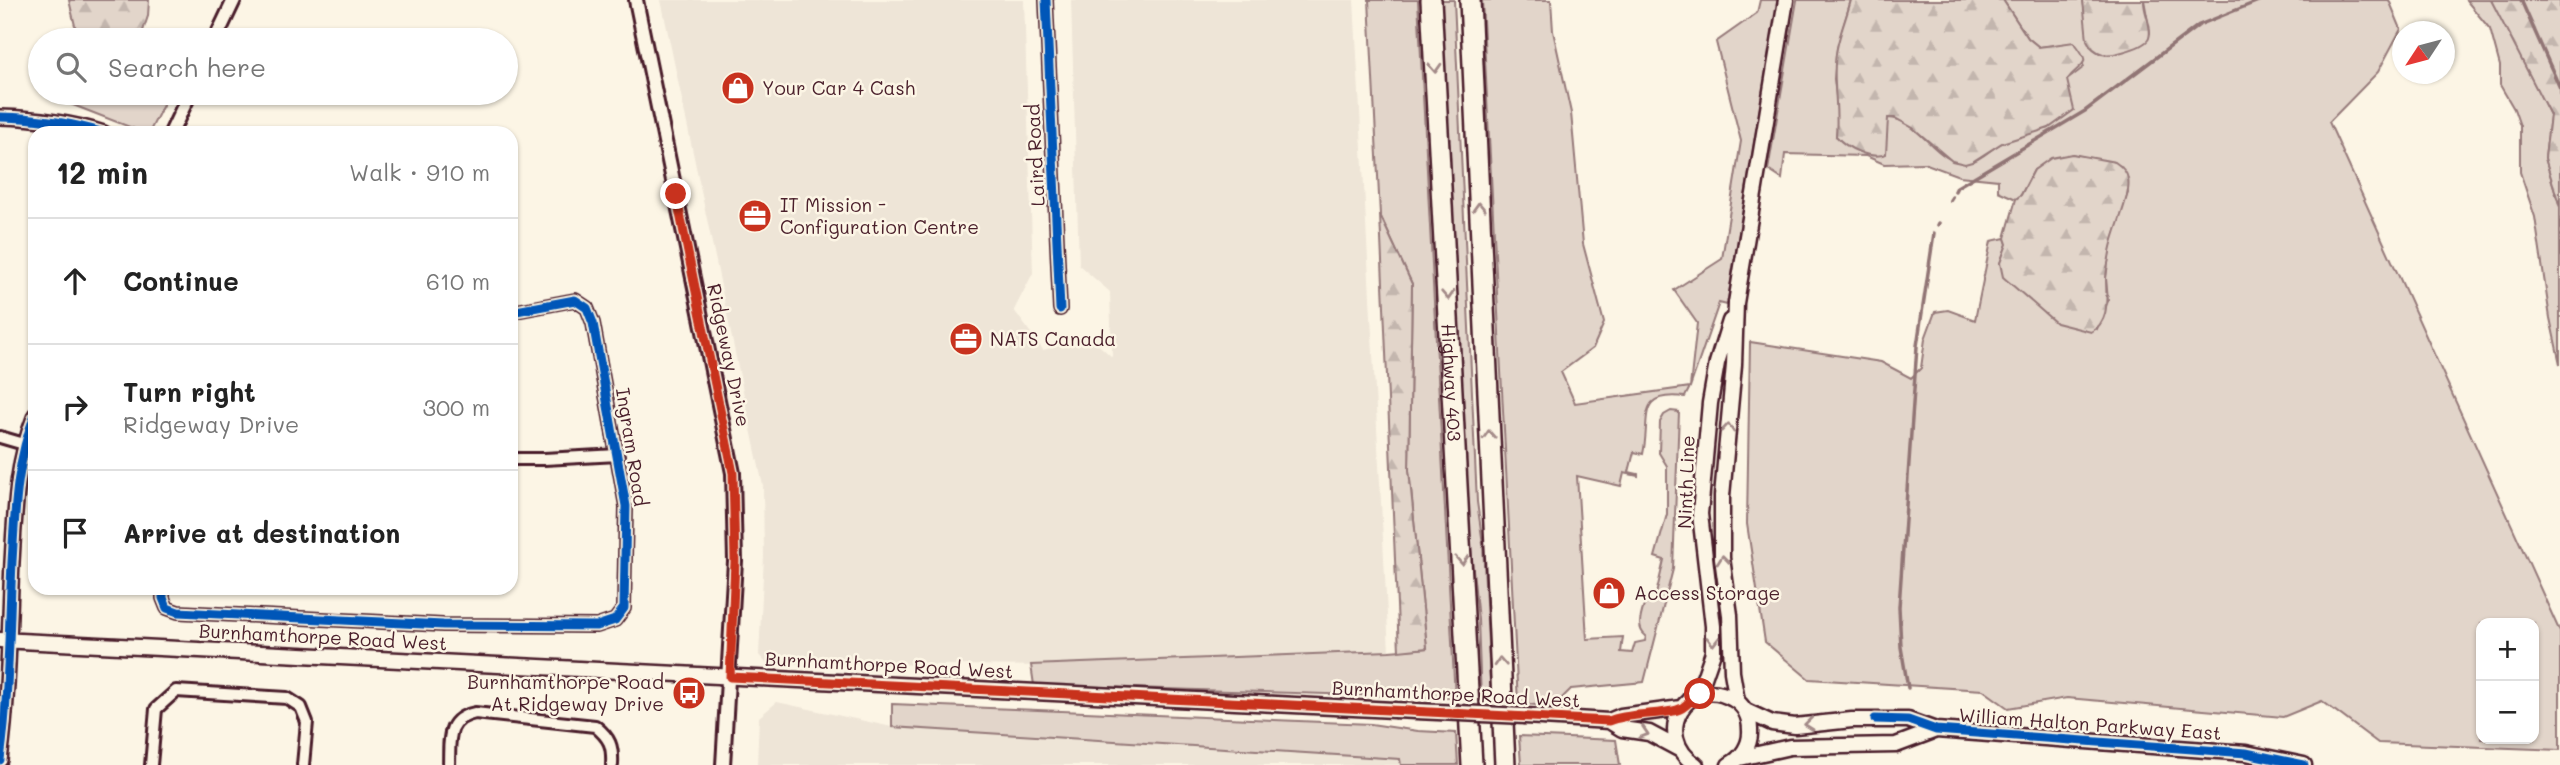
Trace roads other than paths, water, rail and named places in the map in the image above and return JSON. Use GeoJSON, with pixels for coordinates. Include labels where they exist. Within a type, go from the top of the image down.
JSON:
{"type":"FeatureCollection","features":[{"type":"Feature","properties":{"kind":"highway","name":"Highway 403"},"geometry":{"type":"LineString","coordinates":[[1431,0],[1472,765]]}},
{"type":"Feature","properties":{"kind":"highway","name":"Highway 403"},"geometry":{"type":"LineString","coordinates":[[1470,0],[1504,765]]}},
{"type":"Feature","properties":{"kind":"main road","name":"Ninth Line"},"geometry":{"type":"LineString","coordinates":[[1734,761],[1747,747],[1750,723],[1741,706],[1721,540],[1722,496],[1734,365],[1736,303],[1786,0]]}},
{"type":"Feature","properties":{"kind":"main road","name":"Ninth Line"},"geometry":{"type":"LineString","coordinates":[[1685,704],[1704,678],[1713,652],[1713,626],[1700,514],[1708,418],[1717,363],[1736,303]]}},
{"type":"Feature","properties":{"kind":"main road","name":"Burnhamthorpe Road West"},"geometry":{"type":"LineString","coordinates":[[4,640],[1609,721],[1621,716],[1685,704]]}},
{"type":"Feature","properties":{"kind":"main road","name":"William Halton Parkway East"},"geometry":{"type":"LineString","coordinates":[[1685,704],[1700,694],[1713,692],[1726,695],[1772,723],[1795,726],[1852,720],[1908,720],[1936,730],[2246,753],[2304,765]]}},
{"type":"Feature","properties":{"kind":"main road"},"geometry":{"type":"LineString","coordinates":[[1685,704],[1674,728],[1687,759]]}},
{"type":"Feature","properties":{"kind":"main road","name":"Burnhamthorpe Road West"},"geometry":{"type":"LineString","coordinates":[[1609,721],[1622,729],[1649,733],[1687,759]]}},
{"type":"Feature","properties":{"kind":"main road","name":"William Halton Parkway East"},"geometry":{"type":"LineString","coordinates":[[1734,761],[1790,747],[1896,746],[1936,730]]}},
{"type":"Feature","properties":{"kind":"street"},"geometry":{"type":"LineString","coordinates":[[221,28],[234,0]]}},
{"type":"Feature","properties":{"kind":"street","name":"Ridgeway Drive"},"geometry":{"type":"LineString","coordinates":[[636,0],[733,473],[735,561],[723,765]]}},
{"type":"Feature","properties":{"kind":"street","name":"Laird Road"},"geometry":{"type":"LineString","coordinates":[[1046,0],[1060,309]]}},
{"type":"Feature","properties":{"kind":"street"},"geometry":{"type":"LineString","coordinates":[[174,126],[184,105]]}},
{"type":"Feature","properties":{"kind":"street"},"geometry":{"type":"LineString","coordinates":[[0,117],[37,118],[81,126]]}},
{"type":"Feature","properties":{"kind":"street","name":"Ingram Road"},"geometry":{"type":"LineString","coordinates":[[163,595],[167,608],[178,612],[443,625],[597,626],[615,620],[624,608],[626,506],[593,323],[587,308],[575,300],[518,311]]}},
{"type":"Feature","properties":{"kind":"street"},"geometry":{"type":"LineString","coordinates":[[0,760],[4,640],[14,528],[24,444],[28,433]]}},
{"type":"Feature","properties":{"kind":"street"},"geometry":{"type":"LineString","coordinates":[[0,437],[24,444]]}},
{"type":"Feature","properties":{"kind":"street"},"geometry":{"type":"LineString","coordinates":[[518,459],[618,455]]}},
{"type":"Feature","properties":{"kind":"street"},"geometry":{"type":"LineString","coordinates":[[151,765],[156,709],[176,691],[287,698],[301,707],[307,722],[303,765]]}},
{"type":"Feature","properties":{"kind":"street"},"geometry":{"type":"LineString","coordinates":[[449,765],[450,734],[454,724],[464,715],[475,713],[595,726],[609,736],[613,751],[612,765]]}},
{"type":"Feature","properties":{"kind":"waterway"},"geometry":{"type":"LineString","coordinates":[[1955,191],[1957,187],[2085,111],[2199,25],[2261,0]]}},
{"type":"Feature","properties":{"kind":"waterway"},"geometry":{"type":"LineString","coordinates":[[2521,0],[2560,88]]}},
{"type":"Feature","properties":{"kind":"waterway"},"geometry":{"type":"LineString","coordinates":[[1908,688],[1901,647],[1899,607],[1917,346],[1934,233]]}},
{"type":"Feature","properties":{"kind":"place","name":"Your Car 4 Cash"},"geometry":{"type":"Point","coordinates":[738,88]}},
{"type":"Feature","properties":{"kind":"place","name":"IT Mission - Configuration Centre"},"geometry":{"type":"Point","coordinates":[755,216]}},
{"type":"Feature","properties":{"kind":"place","name":"NATS Canada"},"geometry":{"type":"Point","coordinates":[966,339]}},
{"type":"Feature","properties":{"kind":"place","name":"Access Storage"},"geometry":{"type":"Point","coordinates":[1609,593]}},
{"type":"Feature","properties":{"kind":"place","name":"Burnhamthorpe Road At Ridgeway Drive"},"geometry":{"type":"Point","coordinates":[689,693]}}]}
